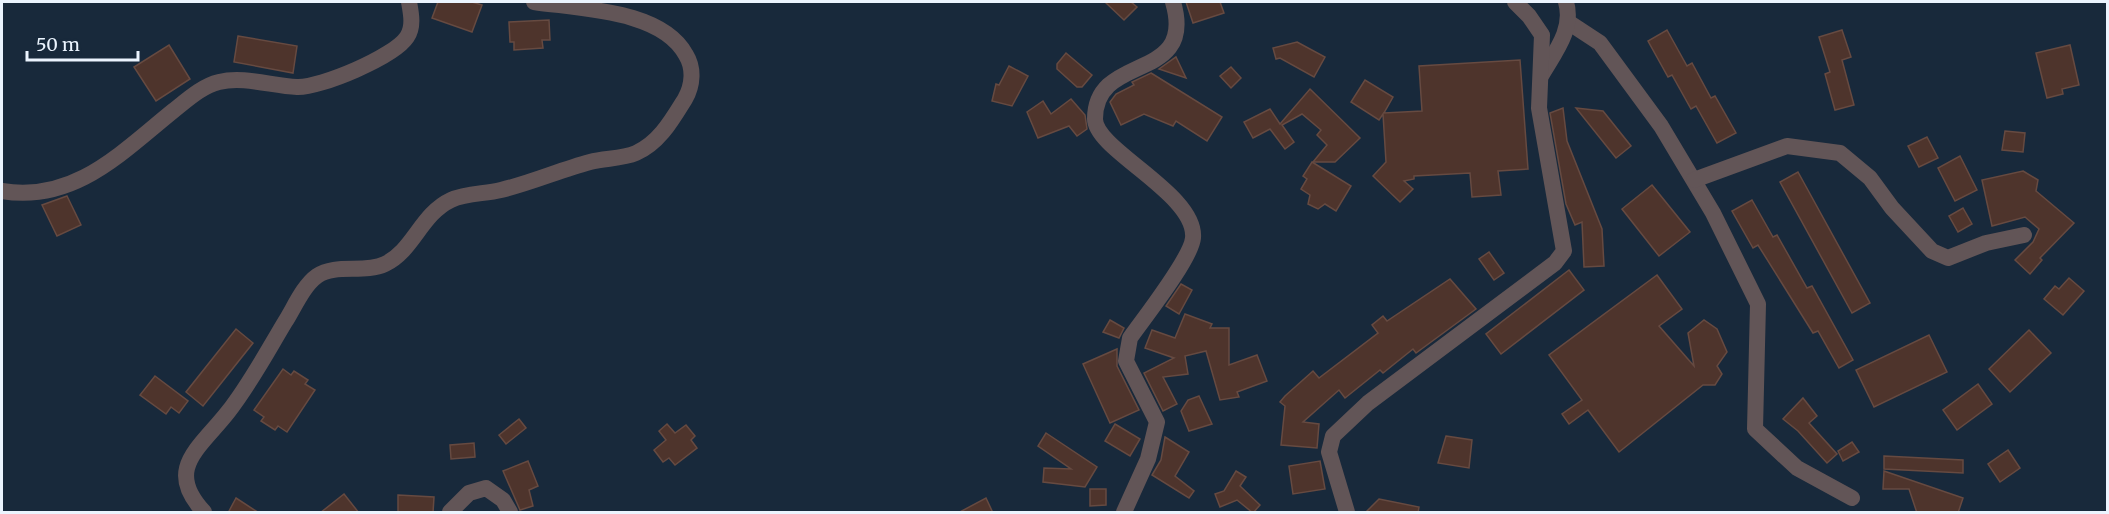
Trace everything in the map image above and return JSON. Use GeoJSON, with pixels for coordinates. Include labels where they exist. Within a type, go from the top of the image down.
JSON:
{"type":"FeatureCollection","features":[{"type":"Feature","properties":{"kind":"street"},"geometry":{"type":"LineString","coordinates":[[2,191],[42,192],[81,181],[107,164],[197,92],[220,82],[248,81],[298,88],[318,86],[391,52],[407,37],[412,17],[409,2]]}},
{"type":"Feature","properties":{"kind":"street"},"geometry":{"type":"LineString","coordinates":[[204,513],[190,497],[184,480],[187,464],[234,405],[302,294],[317,276],[333,270],[368,270],[387,264],[404,247],[430,213],[452,199],[502,190],[593,161],[634,154],[652,144],[673,119],[688,94],[693,66],[678,40],[651,23],[534,2]]}},
{"type":"Feature","properties":{"kind":"street"},"geometry":{"type":"LineString","coordinates":[[1124,513],[1150,452],[1157,422],[1126,361],[1126,350],[1130,338],[1185,257],[1193,238],[1189,218],[1177,202],[1104,137],[1095,123],[1095,107],[1103,90],[1116,79],[1167,54],[1176,38],[1178,16],[1173,2]]}},
{"type":"Feature","properties":{"kind":"street"},"geometry":{"type":"LineString","coordinates":[[1347,513],[1329,452],[1333,436],[1368,403],[1555,263],[1564,251],[1539,108],[1542,35],[1529,16],[1515,2]]}},
{"type":"Feature","properties":{"kind":"street"},"geometry":{"type":"LineString","coordinates":[[1539,79],[1566,32],[1569,13],[1566,2]]}},
{"type":"Feature","properties":{"kind":"street"},"geometry":{"type":"LineString","coordinates":[[1568,22],[1600,42],[1661,126],[1713,213],[1758,304],[1755,429],[1797,468],[1852,498]]}},
{"type":"Feature","properties":{"kind":"street"},"geometry":{"type":"LineString","coordinates":[[1694,180],[1787,146],[1840,153],[1870,178],[1892,208],[1932,251],[1948,258],[1986,243],[2024,235]]}},
{"type":"Feature","properties":{"kind":"street"},"geometry":{"type":"LineString","coordinates":[[450,513],[469,493],[486,488],[503,500],[510,513]]}},
{"type":"Feature","properties":{"kind":"building"},"geometry":{"type":"Polygon","coordinates":[[[438,2],[472,2],[482,5],[472,32],[432,18],[438,2]]]}},
{"type":"Feature","properties":{"kind":"building"},"geometry":{"type":"Polygon","coordinates":[[[1105,2],[1131,2],[1137,7],[1124,20],[1105,2]]]}},
{"type":"Feature","properties":{"kind":"building"},"geometry":{"type":"Polygon","coordinates":[[[1186,2],[1220,2],[1224,13],[1193,23],[1186,2]]]}},
{"type":"Feature","properties":{"kind":"building"},"geometry":{"type":"Polygon","coordinates":[[[549,20],[550,40],[542,40],[543,48],[514,50],[514,42],[510,42],[509,22],[549,20]]]}},
{"type":"Feature","properties":{"kind":"building"},"geometry":{"type":"Polygon","coordinates":[[[1667,30],[1687,66],[1692,63],[1711,98],[1715,96],[1736,133],[1717,143],[1696,106],[1691,109],[1672,75],[1668,77],[1648,41],[1667,30]]]}},
{"type":"Feature","properties":{"kind":"building"},"geometry":{"type":"Polygon","coordinates":[[[1842,30],[1851,57],[1842,60],[1854,105],[1835,110],[1825,74],[1830,72],[1819,37],[1842,30]]]}},
{"type":"Feature","properties":{"kind":"building"},"geometry":{"type":"Polygon","coordinates":[[[238,36],[297,46],[293,73],[234,62],[238,36]]]}},
{"type":"Feature","properties":{"kind":"building"},"geometry":{"type":"Polygon","coordinates":[[[1297,42],[1325,57],[1314,77],[1280,58],[1276,59],[1273,48],[1297,42]]]}},
{"type":"Feature","properties":{"kind":"building"},"geometry":{"type":"Polygon","coordinates":[[[169,45],[190,79],[156,101],[134,67],[169,45]]]}},
{"type":"Feature","properties":{"kind":"building"},"geometry":{"type":"Polygon","coordinates":[[[2070,45],[2079,85],[2062,89],[2063,94],[2047,98],[2036,53],[2070,45]]]}},
{"type":"Feature","properties":{"kind":"building"},"geometry":{"type":"Polygon","coordinates":[[[1066,53],[1092,75],[1082,87],[1077,87],[1057,69],[1057,64],[1066,53]]]}},
{"type":"Feature","properties":{"kind":"building"},"geometry":{"type":"Polygon","coordinates":[[[1176,57],[1186,78],[1159,69],[1176,57]]]}},
{"type":"Feature","properties":{"kind":"building"},"geometry":{"type":"Polygon","coordinates":[[[1520,60],[1528,169],[1498,171],[1501,195],[1472,197],[1470,173],[1414,176],[1414,179],[1404,181],[1413,189],[1400,202],[1373,176],[1386,162],[1383,114],[1379,120],[1351,102],[1365,80],[1393,97],[1384,113],[1422,111],[1419,66],[1520,60]]]}},
{"type":"Feature","properties":{"kind":"building"},"geometry":{"type":"Polygon","coordinates":[[[1009,66],[1028,76],[1012,106],[992,101],[996,84],[999,85],[1009,66]]]}},
{"type":"Feature","properties":{"kind":"building"},"geometry":{"type":"Polygon","coordinates":[[[1231,67],[1241,78],[1231,88],[1220,76],[1231,67]]]}},
{"type":"Feature","properties":{"kind":"building"},"geometry":{"type":"Polygon","coordinates":[[[1151,73],[1222,117],[1207,141],[1176,121],[1173,126],[1144,114],[1121,125],[1110,102],[1116,94],[1134,85],[1132,82],[1151,73]]]}},
{"type":"Feature","properties":{"kind":"building"},"geometry":{"type":"Polygon","coordinates":[[[1310,89],[1360,138],[1335,162],[1313,162],[1327,145],[1317,135],[1321,130],[1302,114],[1282,125],[1294,142],[1285,149],[1270,129],[1253,138],[1244,122],[1270,109],[1280,124],[1310,89]]]}},
{"type":"Feature","properties":{"kind":"building"},"geometry":{"type":"Polygon","coordinates":[[[1071,99],[1085,115],[1087,129],[1077,136],[1069,126],[1038,138],[1027,112],[1043,101],[1051,114],[1071,99]]]}},
{"type":"Feature","properties":{"kind":"building"},"geometry":{"type":"Polygon","coordinates":[[[1563,108],[1567,141],[1602,229],[1604,266],[1584,267],[1582,222],[1575,225],[1566,204],[1550,113],[1563,108]]]}},
{"type":"Feature","properties":{"kind":"building"},"geometry":{"type":"Polygon","coordinates":[[[1576,108],[1603,111],[1631,146],[1616,158],[1576,108]]]}},
{"type":"Feature","properties":{"kind":"building"},"geometry":{"type":"Polygon","coordinates":[[[2005,131],[2025,133],[2023,152],[2002,150],[2005,131]]]}},
{"type":"Feature","properties":{"kind":"building"},"geometry":{"type":"Polygon","coordinates":[[[1927,137],[1938,158],[1919,167],[1908,146],[1927,137]]]}},
{"type":"Feature","properties":{"kind":"building"},"geometry":{"type":"Polygon","coordinates":[[[1960,156],[1977,190],[1955,201],[1938,168],[1960,156]]]}},
{"type":"Feature","properties":{"kind":"building"},"geometry":{"type":"Polygon","coordinates":[[[1312,162],[1351,186],[1336,211],[1325,204],[1318,209],[1308,204],[1310,195],[1301,189],[1307,179],[1303,176],[1312,162]]]}},
{"type":"Feature","properties":{"kind":"building"},"geometry":{"type":"Polygon","coordinates":[[[2023,171],[2038,180],[2036,191],[2074,223],[2040,258],[2042,260],[2030,274],[2015,260],[2033,242],[2039,229],[2025,217],[1992,226],[1982,180],[2023,171]]]}},
{"type":"Feature","properties":{"kind":"building"},"geometry":{"type":"Polygon","coordinates":[[[1798,172],[1870,303],[1852,313],[1780,182],[1798,172]]]}},
{"type":"Feature","properties":{"kind":"building"},"geometry":{"type":"Polygon","coordinates":[[[1652,185],[1690,232],[1659,256],[1622,209],[1652,185]]]}},
{"type":"Feature","properties":{"kind":"building"},"geometry":{"type":"Polygon","coordinates":[[[67,196],[81,225],[57,236],[42,205],[67,196]]]}},
{"type":"Feature","properties":{"kind":"building"},"geometry":{"type":"Polygon","coordinates":[[[1752,200],[1773,237],[1777,235],[1807,288],[1812,286],[1853,360],[1839,368],[1818,331],[1813,333],[1758,245],[1753,248],[1732,211],[1752,200]]]}},
{"type":"Feature","properties":{"kind":"building"},"geometry":{"type":"Polygon","coordinates":[[[1963,208],[1972,224],[1958,232],[1949,216],[1963,208]]]}},
{"type":"Feature","properties":{"kind":"building"},"geometry":{"type":"Polygon","coordinates":[[[1489,252],[1504,273],[1494,280],[1479,259],[1489,252]]]}},
{"type":"Feature","properties":{"kind":"building"},"geometry":{"type":"Polygon","coordinates":[[[1569,270],[1584,290],[1501,354],[1486,334],[1569,270]]]}},
{"type":"Feature","properties":{"kind":"building"},"geometry":{"type":"Polygon","coordinates":[[[1657,275],[1682,309],[1659,326],[1694,366],[1688,333],[1704,320],[1717,329],[1727,352],[1717,366],[1722,374],[1715,385],[1703,385],[1619,452],[1588,410],[1569,424],[1562,414],[1582,400],[1549,355],[1657,275]]]}},
{"type":"Feature","properties":{"kind":"building"},"geometry":{"type":"Polygon","coordinates":[[[2069,278],[2084,291],[2063,315],[2044,299],[2055,286],[2059,289],[2069,278]]]}},
{"type":"Feature","properties":{"kind":"building"},"geometry":{"type":"Polygon","coordinates":[[[1450,279],[1476,309],[1416,353],[1413,349],[1383,373],[1380,370],[1345,398],[1339,390],[1303,422],[1319,424],[1317,448],[1281,445],[1285,406],[1280,402],[1285,396],[1313,371],[1319,378],[1378,333],[1372,325],[1383,316],[1387,321],[1450,279]]]}},
{"type":"Feature","properties":{"kind":"building"},"geometry":{"type":"Polygon","coordinates":[[[1181,284],[1192,290],[1179,314],[1166,306],[1181,284]]]}},
{"type":"Feature","properties":{"kind":"building"},"geometry":{"type":"Polygon","coordinates":[[[1185,314],[1212,324],[1210,328],[1229,328],[1229,365],[1257,355],[1267,381],[1237,392],[1239,397],[1220,400],[1206,351],[1185,356],[1188,374],[1163,377],[1177,404],[1163,411],[1144,373],[1174,358],[1145,348],[1152,330],[1175,338],[1185,314]]]}},
{"type":"Feature","properties":{"kind":"building"},"geometry":{"type":"Polygon","coordinates":[[[1110,320],[1124,328],[1119,338],[1103,332],[1110,320]]]}},
{"type":"Feature","properties":{"kind":"building"},"geometry":{"type":"Polygon","coordinates":[[[236,329],[253,343],[203,406],[186,392],[236,329]]]}},
{"type":"Feature","properties":{"kind":"building"},"geometry":{"type":"Polygon","coordinates":[[[2029,330],[2051,353],[2010,392],[1989,369],[2029,330]]]}},
{"type":"Feature","properties":{"kind":"building"},"geometry":{"type":"Polygon","coordinates":[[[1929,335],[1947,372],[1874,407],[1856,370],[1929,335]]]}},
{"type":"Feature","properties":{"kind":"building"},"geometry":{"type":"Polygon","coordinates":[[[1117,349],[1117,366],[1139,410],[1110,423],[1083,364],[1117,349]]]}},
{"type":"Feature","properties":{"kind":"building"},"geometry":{"type":"Polygon","coordinates":[[[283,369],[291,375],[294,371],[308,380],[305,384],[315,390],[287,432],[278,426],[275,430],[261,421],[264,417],[254,410],[283,369]]]}},
{"type":"Feature","properties":{"kind":"building"},"geometry":{"type":"Polygon","coordinates":[[[155,376],[188,401],[179,413],[171,407],[166,414],[140,395],[155,376]]]}},
{"type":"Feature","properties":{"kind":"building"},"geometry":{"type":"Polygon","coordinates":[[[1978,384],[1992,404],[1957,430],[1943,410],[1978,384]]]}},
{"type":"Feature","properties":{"kind":"building"},"geometry":{"type":"Polygon","coordinates":[[[1199,396],[1212,424],[1189,431],[1181,411],[1188,400],[1199,396]]]}},
{"type":"Feature","properties":{"kind":"building"},"geometry":{"type":"Polygon","coordinates":[[[1803,398],[1817,416],[1809,423],[1837,454],[1827,463],[1798,431],[1783,419],[1803,398]]]}},
{"type":"Feature","properties":{"kind":"building"},"geometry":{"type":"Polygon","coordinates":[[[519,419],[526,428],[506,444],[499,435],[519,419]]]}},
{"type":"Feature","properties":{"kind":"building"},"geometry":{"type":"Polygon","coordinates":[[[667,424],[675,433],[686,425],[695,436],[691,440],[697,448],[675,465],[669,458],[663,462],[654,450],[666,440],[659,431],[667,424]]]}},
{"type":"Feature","properties":{"kind":"building"},"geometry":{"type":"Polygon","coordinates":[[[1115,424],[1140,439],[1130,456],[1105,441],[1115,424]]]}},
{"type":"Feature","properties":{"kind":"building"},"geometry":{"type":"Polygon","coordinates":[[[1046,433],[1097,467],[1085,487],[1043,482],[1044,468],[1071,469],[1038,446],[1046,433]]]}},
{"type":"Feature","properties":{"kind":"building"},"geometry":{"type":"Polygon","coordinates":[[[1446,436],[1472,440],[1469,468],[1438,463],[1446,436]]]}},
{"type":"Feature","properties":{"kind":"building"},"geometry":{"type":"Polygon","coordinates":[[[1165,437],[1189,452],[1175,476],[1194,491],[1189,498],[1152,475],[1161,460],[1165,437]]]}},
{"type":"Feature","properties":{"kind":"building"},"geometry":{"type":"Polygon","coordinates":[[[1852,442],[1859,452],[1843,461],[1838,451],[1852,442]]]}},
{"type":"Feature","properties":{"kind":"building"},"geometry":{"type":"Polygon","coordinates":[[[474,443],[475,457],[451,459],[450,445],[474,443]]]}},
{"type":"Feature","properties":{"kind":"building"},"geometry":{"type":"Polygon","coordinates":[[[2008,450],[2020,468],[2000,482],[1988,464],[2008,450]]]}},
{"type":"Feature","properties":{"kind":"building"},"geometry":{"type":"Polygon","coordinates":[[[1884,456],[1963,460],[1963,473],[1884,469],[1884,456]]]}},
{"type":"Feature","properties":{"kind":"building"},"geometry":{"type":"Polygon","coordinates":[[[528,461],[538,486],[529,490],[533,506],[520,510],[503,471],[528,461]]]}},
{"type":"Feature","properties":{"kind":"building"},"geometry":{"type":"Polygon","coordinates":[[[1320,461],[1325,489],[1293,494],[1289,466],[1320,461]]]}},
{"type":"Feature","properties":{"kind":"building"},"geometry":{"type":"Polygon","coordinates":[[[1236,471],[1246,477],[1240,486],[1260,505],[1253,513],[1237,500],[1220,507],[1215,494],[1224,491],[1236,471]]]}},
{"type":"Feature","properties":{"kind":"building"},"geometry":{"type":"Polygon","coordinates":[[[1884,471],[1963,498],[1958,513],[1917,513],[1909,489],[1883,489],[1884,471]]]}},
{"type":"Feature","properties":{"kind":"building"},"geometry":{"type":"Polygon","coordinates":[[[1090,489],[1106,489],[1106,505],[1090,506],[1090,489]]]}},
{"type":"Feature","properties":{"kind":"building"},"geometry":{"type":"Polygon","coordinates":[[[344,494],[359,513],[320,513],[344,494]]]}},
{"type":"Feature","properties":{"kind":"building"},"geometry":{"type":"Polygon","coordinates":[[[398,495],[434,497],[433,513],[398,513],[398,495]]]}},
{"type":"Feature","properties":{"kind":"building"},"geometry":{"type":"Polygon","coordinates":[[[236,498],[259,513],[228,513],[236,498]]]}},
{"type":"Feature","properties":{"kind":"building"},"geometry":{"type":"Polygon","coordinates":[[[986,498],[993,513],[958,513],[986,498]]]}},
{"type":"Feature","properties":{"kind":"building"},"geometry":{"type":"Polygon","coordinates":[[[1379,499],[1419,507],[1418,513],[1365,513],[1379,499]]]}}]}
